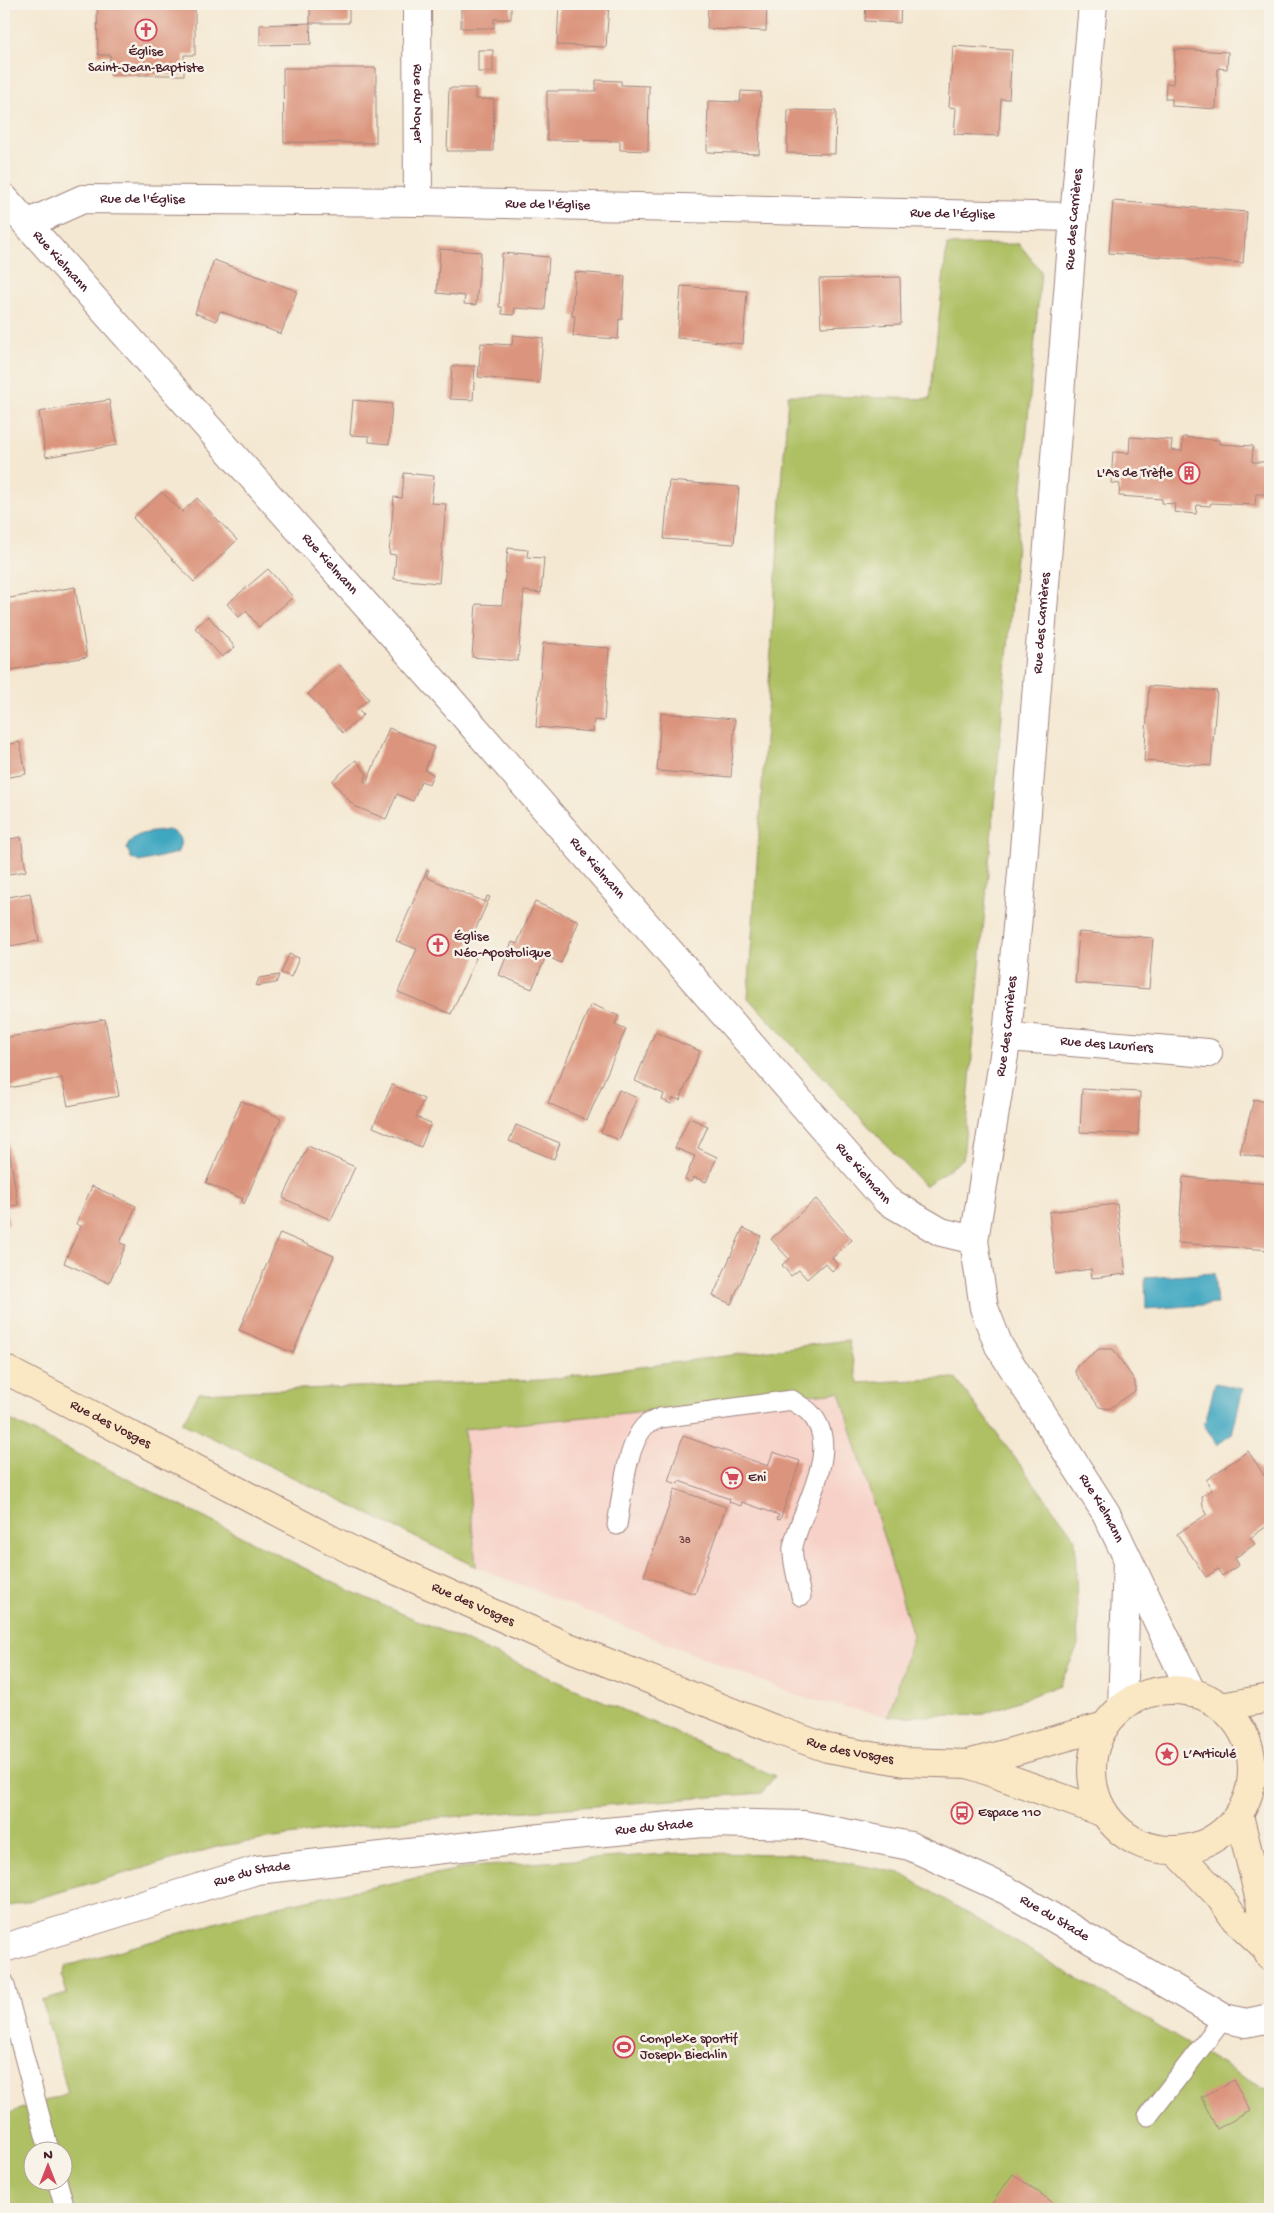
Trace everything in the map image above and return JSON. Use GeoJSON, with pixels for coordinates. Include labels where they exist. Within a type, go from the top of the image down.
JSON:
{"type":"FeatureCollection","features":[{"type":"Feature","properties":{"kind":"main road","name":"Rue des Vosges"},"geometry":{"type":"LineString","coordinates":[[4,1369],[355,1552],[566,1646],[774,1729],[827,1748],[905,1762],[968,1764],[1104,1813]]}},
{"type":"Feature","properties":{"kind":"main road","name":"Rue des Vosges"},"geometry":{"type":"LineString","coordinates":[[968,1764],[1114,1717],[1144,1695],[1168,1690],[1192,1692],[1208,1698],[1221,1707],[1238,1724],[1248,1745],[1261,1762],[1239,1815],[1221,1833],[1200,1846],[1175,1850],[1147,1846],[1123,1833],[1104,1813],[1095,1792],[1092,1769],[1095,1746],[1114,1717]]}},
{"type":"Feature","properties":{"kind":"main road"},"geometry":{"type":"LineString","coordinates":[[1221,1707],[1270,1698]]}},
{"type":"Feature","properties":{"kind":"main road"},"geometry":{"type":"LineString","coordinates":[[1239,1815],[1260,1901],[1268,1952]]}},
{"type":"Feature","properties":{"kind":"main road"},"geometry":{"type":"LineString","coordinates":[[1175,1850],[1219,1896],[1235,1919],[1268,1952]]}},
{"type":"Feature","properties":{"kind":"street","name":"Rue du Noyer"},"geometry":{"type":"LineString","coordinates":[[417,4],[418,202]]}},
{"type":"Feature","properties":{"kind":"street","name":"Rue des Carrières"},"geometry":{"type":"LineString","coordinates":[[974,1240],[1006,1037],[1024,850],[1074,217],[1093,4]]}},
{"type":"Feature","properties":{"kind":"street","name":"Rue Kielmann"},"geometry":{"type":"LineString","coordinates":[[4,198],[446,696],[886,1200],[941,1232],[974,1240],[984,1308],[999,1346],[1106,1513],[1192,1692]]}},
{"type":"Feature","properties":{"kind":"street","name":"Rue de l'Église"},"geometry":{"type":"LineString","coordinates":[[27,224],[83,199],[418,202],[1074,217]]}},
{"type":"Feature","properties":{"kind":"street","name":"Rue des Lauriers"},"geometry":{"type":"LineString","coordinates":[[1006,1037],[1208,1053]]}},
{"type":"Feature","properties":{"kind":"street","name":"Rue Kielmann"},"geometry":{"type":"LineString","coordinates":[[1114,1717],[1127,1556]]}},
{"type":"Feature","properties":{"kind":"street","name":"Rue du Stade"},"geometry":{"type":"LineString","coordinates":[[4,1948],[257,1870],[540,1838],[703,1823],[804,1825],[910,1846],[1006,1890],[1224,2018],[1246,2023],[1270,2018]]}},
{"type":"Feature","properties":{"kind":"lane"},"geometry":{"type":"LineString","coordinates":[[617,1525],[627,1467],[639,1435],[647,1424],[660,1418],[792,1400],[808,1411],[818,1425],[823,1448],[821,1467],[793,1549],[801,1596]]}},
{"type":"Feature","properties":{"kind":"lane"},"geometry":{"type":"LineString","coordinates":[[4,1982],[46,2140]]}},
{"type":"Feature","properties":{"kind":"lane"},"geometry":{"type":"LineString","coordinates":[[1148,2116],[1224,2018]]}},
{"type":"Feature","properties":{"kind":"lane"},"geometry":{"type":"LineString","coordinates":[[59,2190],[64,2209]]}},
{"type":"Feature","properties":{"kind":"shaded area"},"geometry":{"type":"Polygon","coordinates":[[[840,1392],[913,1636],[888,1717],[801,1697],[476,1567],[464,1429],[840,1392]]]}},
{"type":"Feature","properties":{"kind":"green space"},"geometry":{"type":"Polygon","coordinates":[[[1019,244],[1041,271],[963,1159],[925,1186],[748,998],[788,395],[930,399],[947,245],[1019,244]]]}},
{"type":"Feature","properties":{"kind":"green space"},"geometry":{"type":"Polygon","coordinates":[[[848,1340],[858,1383],[955,1378],[1075,1538],[1078,1646],[1060,1685],[984,1714],[888,1717],[913,1636],[840,1392],[464,1429],[476,1567],[182,1423],[199,1393],[541,1380],[848,1340]]]}},
{"type":"Feature","properties":{"kind":"green space"},"geometry":{"type":"Polygon","coordinates":[[[4,1417],[348,1590],[775,1776],[762,1793],[385,1822],[220,1846],[4,1908],[4,1417]]]}},
{"type":"Feature","properties":{"kind":"green space","name":"Complexe sportif Joseph Biechlin"},"geometry":{"type":"Polygon","coordinates":[[[680,1853],[801,1854],[900,1873],[1270,2093],[1270,2209],[4,2209],[4,2115],[68,2093],[42,2001],[67,1994],[62,1976],[66,1966],[260,1910],[470,1867],[680,1853]]]}},
{"type":"Feature","properties":{"kind":"water"},"geometry":{"type":"Polygon","coordinates":[[[167,830],[175,833],[180,838],[177,853],[140,862],[131,858],[127,848],[133,838],[143,834],[167,830]]]}},
{"type":"Feature","properties":{"kind":"water"},"geometry":{"type":"Polygon","coordinates":[[[1214,1273],[1217,1304],[1146,1309],[1145,1278],[1214,1273]]]}},
{"type":"Feature","properties":{"kind":"water"},"geometry":{"type":"Polygon","coordinates":[[[1215,1383],[1243,1389],[1232,1434],[1217,1445],[1203,1423],[1206,1420],[1215,1383]]]}},
{"type":"Feature","properties":{"kind":"building","name":"Église Saint-Jean-Baptiste"},"geometry":{"type":"Polygon","coordinates":[[[97,4],[195,4],[195,55],[184,55],[184,75],[110,75],[110,55],[98,55],[97,4]]]}},
{"type":"Feature","properties":{"kind":"building"},"geometry":{"type":"Polygon","coordinates":[[[310,4],[349,4],[349,23],[310,23],[310,4]]]}},
{"type":"Feature","properties":{"kind":"building"},"geometry":{"type":"Polygon","coordinates":[[[461,4],[511,4],[511,19],[494,19],[494,28],[461,28],[461,4]]]}},
{"type":"Feature","properties":{"kind":"building"},"geometry":{"type":"Polygon","coordinates":[[[559,4],[609,4],[606,47],[557,45],[559,4]]]}},
{"type":"Feature","properties":{"kind":"building"},"geometry":{"type":"Polygon","coordinates":[[[708,4],[767,4],[766,31],[707,29],[708,4]]]}},
{"type":"Feature","properties":{"kind":"building"},"geometry":{"type":"Polygon","coordinates":[[[866,4],[901,4],[900,23],[865,21],[866,4]]]}},
{"type":"Feature","properties":{"kind":"building"},"geometry":{"type":"Polygon","coordinates":[[[310,23],[311,44],[260,45],[260,25],[310,23]]]}},
{"type":"Feature","properties":{"kind":"building"},"geometry":{"type":"Polygon","coordinates":[[[953,46],[1012,50],[1009,99],[1001,99],[999,136],[954,134],[956,108],[949,107],[953,46]]]}},
{"type":"Feature","properties":{"kind":"building"},"geometry":{"type":"Polygon","coordinates":[[[1175,49],[1228,52],[1227,69],[1218,68],[1216,109],[1172,106],[1172,99],[1165,99],[1166,83],[1173,84],[1175,49]]]}},
{"type":"Feature","properties":{"kind":"building"},"geometry":{"type":"Polygon","coordinates":[[[478,50],[493,50],[493,72],[478,72],[478,50]]]}},
{"type":"Feature","properties":{"kind":"building"},"geometry":{"type":"Polygon","coordinates":[[[283,68],[376,68],[376,143],[284,142],[283,68]]]}},
{"type":"Feature","properties":{"kind":"building"},"geometry":{"type":"Polygon","coordinates":[[[596,80],[621,81],[621,85],[649,86],[648,151],[620,150],[620,141],[547,140],[547,91],[596,91],[596,80]]]}},
{"type":"Feature","properties":{"kind":"building"},"geometry":{"type":"Polygon","coordinates":[[[449,88],[475,88],[475,99],[494,99],[493,151],[447,151],[449,88]]]}},
{"type":"Feature","properties":{"kind":"building"},"geometry":{"type":"Polygon","coordinates":[[[741,91],[761,92],[759,154],[707,152],[708,101],[740,102],[741,91]]]}},
{"type":"Feature","properties":{"kind":"building"},"geometry":{"type":"Polygon","coordinates":[[[788,110],[836,111],[835,154],[787,153],[788,110]]]}},
{"type":"Feature","properties":{"kind":"building"},"geometry":{"type":"Polygon","coordinates":[[[1113,201],[1247,212],[1243,263],[1109,253],[1113,201]]]}},
{"type":"Feature","properties":{"kind":"building"},"geometry":{"type":"Polygon","coordinates":[[[440,249],[481,252],[476,305],[464,304],[465,296],[437,293],[440,249]]]}},
{"type":"Feature","properties":{"kind":"building"},"geometry":{"type":"Polygon","coordinates":[[[502,253],[549,257],[545,310],[515,308],[514,315],[502,314],[502,307],[499,307],[502,253]]]}},
{"type":"Feature","properties":{"kind":"building"},"geometry":{"type":"Polygon","coordinates":[[[214,260],[297,291],[281,334],[220,311],[216,321],[195,313],[214,260]]]}},
{"type":"Feature","properties":{"kind":"building"},"geometry":{"type":"Polygon","coordinates":[[[575,272],[625,276],[622,320],[619,319],[618,339],[573,336],[575,316],[572,316],[575,272]]]}},
{"type":"Feature","properties":{"kind":"building"},"geometry":{"type":"Polygon","coordinates":[[[900,277],[901,324],[821,327],[819,279],[900,277]]]}},
{"type":"Feature","properties":{"kind":"building"},"geometry":{"type":"Polygon","coordinates":[[[681,286],[747,291],[743,344],[677,338],[681,286]]]}},
{"type":"Feature","properties":{"kind":"building"},"geometry":{"type":"Polygon","coordinates":[[[513,335],[543,338],[539,383],[478,377],[481,343],[512,345],[513,335]]]}},
{"type":"Feature","properties":{"kind":"building"},"geometry":{"type":"Polygon","coordinates":[[[452,366],[475,366],[473,400],[450,399],[452,366]]]}},
{"type":"Feature","properties":{"kind":"building"},"geometry":{"type":"Polygon","coordinates":[[[109,400],[117,445],[46,457],[39,412],[109,400]]]}},
{"type":"Feature","properties":{"kind":"building"},"geometry":{"type":"Polygon","coordinates":[[[353,400],[392,404],[389,444],[369,442],[369,436],[350,435],[353,400]]]}},
{"type":"Feature","properties":{"kind":"building","name":"L'As de Trèfle"},"geometry":{"type":"Polygon","coordinates":[[[1130,437],[1172,440],[1171,450],[1182,451],[1183,437],[1219,440],[1219,444],[1253,446],[1252,462],[1267,462],[1265,494],[1256,494],[1255,505],[1211,503],[1210,506],[1197,505],[1196,514],[1174,512],[1175,504],[1162,503],[1162,499],[1119,496],[1120,484],[1111,483],[1113,452],[1129,453],[1130,437]]]}},
{"type":"Feature","properties":{"kind":"building"},"geometry":{"type":"Polygon","coordinates":[[[404,473],[434,476],[431,503],[446,504],[439,583],[394,579],[396,555],[389,554],[394,497],[402,498],[404,473]]]}},
{"type":"Feature","properties":{"kind":"building"},"geometry":{"type":"Polygon","coordinates":[[[669,481],[739,487],[734,544],[664,539],[669,481]]]}},
{"type":"Feature","properties":{"kind":"building"},"geometry":{"type":"Polygon","coordinates":[[[162,492],[182,512],[197,498],[237,540],[194,582],[133,518],[162,492]]]}},
{"type":"Feature","properties":{"kind":"building"},"geometry":{"type":"Polygon","coordinates":[[[508,548],[528,550],[527,557],[544,558],[541,593],[524,591],[518,661],[472,657],[476,604],[502,605],[508,548]]]}},
{"type":"Feature","properties":{"kind":"building"},"geometry":{"type":"Polygon","coordinates":[[[268,569],[293,597],[259,627],[246,611],[239,617],[227,604],[268,569]]]}},
{"type":"Feature","properties":{"kind":"building"},"geometry":{"type":"Polygon","coordinates":[[[75,587],[87,657],[4,671],[4,599],[75,587]]]}},
{"type":"Feature","properties":{"kind":"building"},"geometry":{"type":"Polygon","coordinates":[[[208,616],[235,647],[222,657],[195,628],[208,616]]]}},
{"type":"Feature","properties":{"kind":"building"},"geometry":{"type":"Polygon","coordinates":[[[543,643],[609,648],[604,721],[594,720],[593,732],[536,727],[543,643]]]}},
{"type":"Feature","properties":{"kind":"building"},"geometry":{"type":"Polygon","coordinates":[[[340,665],[369,699],[357,709],[363,715],[343,733],[308,694],[340,665]]]}},
{"type":"Feature","properties":{"kind":"building"},"geometry":{"type":"Polygon","coordinates":[[[1149,686],[1217,691],[1211,766],[1144,761],[1149,686]]]}},
{"type":"Feature","properties":{"kind":"building"},"geometry":{"type":"Polygon","coordinates":[[[661,713],[735,719],[731,777],[657,771],[661,713]]]}},
{"type":"Feature","properties":{"kind":"building"},"geometry":{"type":"Polygon","coordinates":[[[389,728],[434,747],[425,770],[433,774],[429,784],[421,781],[413,801],[397,794],[386,819],[354,806],[332,781],[356,760],[367,774],[364,781],[367,782],[389,728]]]}},
{"type":"Feature","properties":{"kind":"building"},"geometry":{"type":"Polygon","coordinates":[[[20,742],[26,774],[4,778],[4,745],[20,742]]]}},
{"type":"Feature","properties":{"kind":"building"},"geometry":{"type":"Polygon","coordinates":[[[21,837],[26,871],[4,875],[4,840],[21,837]]]}},
{"type":"Feature","properties":{"kind":"building","name":"Église Néo-Apostolique"},"geometry":{"type":"Polygon","coordinates":[[[427,870],[429,870],[426,877],[485,902],[487,896],[490,897],[465,953],[476,958],[451,1014],[398,992],[417,949],[396,941],[427,870]]]}},
{"type":"Feature","properties":{"kind":"building"},"geometry":{"type":"Polygon","coordinates":[[[30,893],[39,941],[4,947],[4,898],[30,893]]]}},
{"type":"Feature","properties":{"kind":"building"},"geometry":{"type":"Polygon","coordinates":[[[535,902],[579,921],[561,963],[546,956],[532,989],[499,975],[512,942],[517,944],[535,902]]]}},
{"type":"Feature","properties":{"kind":"building"},"geometry":{"type":"Polygon","coordinates":[[[1079,932],[1153,938],[1149,989],[1075,983],[1079,932]]]}},
{"type":"Feature","properties":{"kind":"building"},"geometry":{"type":"Polygon","coordinates":[[[289,954],[299,958],[291,977],[281,973],[289,954]]]}},
{"type":"Feature","properties":{"kind":"building"},"geometry":{"type":"Polygon","coordinates":[[[279,975],[276,983],[256,986],[259,978],[279,975]]]}},
{"type":"Feature","properties":{"kind":"building"},"geometry":{"type":"Polygon","coordinates":[[[591,1004],[619,1016],[615,1024],[626,1029],[587,1120],[548,1103],[591,1004]]]}},
{"type":"Feature","properties":{"kind":"building"},"geometry":{"type":"Polygon","coordinates":[[[105,1019],[119,1096],[68,1106],[62,1078],[9,1088],[8,1083],[4,1084],[4,1038],[105,1019]]]}},
{"type":"Feature","properties":{"kind":"building"},"geometry":{"type":"Polygon","coordinates":[[[655,1032],[700,1051],[680,1100],[673,1098],[671,1104],[662,1100],[664,1094],[635,1081],[655,1032]]]}},
{"type":"Feature","properties":{"kind":"building"},"geometry":{"type":"Polygon","coordinates":[[[392,1085],[424,1099],[416,1117],[431,1123],[421,1147],[373,1127],[392,1085]]]}},
{"type":"Feature","properties":{"kind":"building"},"geometry":{"type":"Polygon","coordinates":[[[1082,1089],[1140,1092],[1138,1134],[1080,1132],[1082,1089]]]}},
{"type":"Feature","properties":{"kind":"building"},"geometry":{"type":"Polygon","coordinates":[[[619,1090],[637,1098],[619,1140],[601,1132],[619,1090]]]}},
{"type":"Feature","properties":{"kind":"building"},"geometry":{"type":"Polygon","coordinates":[[[1254,1099],[1270,1103],[1270,1160],[1240,1153],[1254,1099]]]}},
{"type":"Feature","properties":{"kind":"building"},"geometry":{"type":"Polygon","coordinates":[[[241,1101],[281,1118],[244,1204],[242,1202],[243,1199],[206,1183],[241,1101]]]}},
{"type":"Feature","properties":{"kind":"building"},"geometry":{"type":"Polygon","coordinates":[[[689,1118],[708,1126],[698,1148],[717,1157],[706,1182],[693,1177],[691,1182],[685,1179],[695,1156],[675,1148],[689,1118]]]}},
{"type":"Feature","properties":{"kind":"building"},"geometry":{"type":"Polygon","coordinates":[[[516,1125],[560,1143],[554,1159],[509,1141],[516,1125]]]}},
{"type":"Feature","properties":{"kind":"building"},"geometry":{"type":"Polygon","coordinates":[[[7,1137],[18,1205],[6,1207],[9,1224],[4,1225],[4,1138],[7,1137]]]}},
{"type":"Feature","properties":{"kind":"building"},"geometry":{"type":"Polygon","coordinates":[[[308,1146],[355,1167],[331,1220],[283,1198],[308,1146]]]}},
{"type":"Feature","properties":{"kind":"building"},"geometry":{"type":"Polygon","coordinates":[[[1183,1177],[1270,1184],[1270,1250],[1178,1243],[1183,1177]]]}},
{"type":"Feature","properties":{"kind":"building"},"geometry":{"type":"Polygon","coordinates":[[[92,1186],[136,1206],[120,1243],[126,1245],[109,1283],[64,1263],[81,1226],[76,1224],[92,1186]]]}},
{"type":"Feature","properties":{"kind":"building"},"geometry":{"type":"Polygon","coordinates":[[[816,1199],[852,1240],[832,1258],[838,1265],[832,1271],[825,1263],[807,1279],[799,1270],[791,1276],[782,1265],[789,1259],[771,1239],[816,1199]]]}},
{"type":"Feature","properties":{"kind":"building"},"geometry":{"type":"Polygon","coordinates":[[[1117,1204],[1126,1274],[1092,1278],[1091,1269],[1056,1274],[1049,1212],[1117,1204]]]}},
{"type":"Feature","properties":{"kind":"building"},"geometry":{"type":"Polygon","coordinates":[[[743,1228],[761,1236],[731,1304],[713,1296],[743,1228]]]}},
{"type":"Feature","properties":{"kind":"building"},"geometry":{"type":"Polygon","coordinates":[[[280,1233],[334,1256],[293,1353],[239,1330],[280,1233]]]}},
{"type":"Feature","properties":{"kind":"building"},"geometry":{"type":"Polygon","coordinates":[[[1099,1349],[1113,1349],[1135,1381],[1135,1391],[1109,1409],[1099,1407],[1075,1372],[1077,1366],[1099,1349]]]}},
{"type":"Feature","properties":{"kind":"building","name":"Eni"},"geometry":{"type":"Polygon","coordinates":[[[683,1436],[768,1466],[773,1452],[800,1461],[780,1520],[777,1519],[779,1515],[742,1502],[741,1506],[729,1502],[730,1499],[679,1481],[678,1484],[668,1481],[683,1436]]]}},
{"type":"Feature","properties":{"kind":"building"},"geometry":{"type":"Polygon","coordinates":[[[1248,1451],[1270,1484],[1270,1524],[1250,1538],[1255,1544],[1235,1558],[1239,1565],[1222,1576],[1218,1569],[1206,1577],[1177,1534],[1207,1514],[1203,1507],[1202,1496],[1212,1490],[1206,1480],[1248,1451]]]}},
{"type":"Feature","properties":{"kind":"building","name":"Eni"},"geometry":{"type":"Polygon","coordinates":[[[675,1489],[726,1507],[695,1594],[644,1576],[675,1489]]]}},
{"type":"Feature","properties":{"kind":"building"},"geometry":{"type":"Polygon","coordinates":[[[1234,2080],[1250,2111],[1217,2129],[1201,2097],[1234,2080]]]}},
{"type":"Feature","properties":{"kind":"building"},"geometry":{"type":"Polygon","coordinates":[[[1013,2174],[1062,2209],[988,2209],[1013,2174]]]}},
{"type":"Feature","properties":{"kind":"place","name":"Église Saint-Jean-Baptiste"},"geometry":{"type":"Point","coordinates":[146,30]}},
{"type":"Feature","properties":{"kind":"place","name":"L'As de Trèfle"},"geometry":{"type":"Point","coordinates":[1189,473]}},
{"type":"Feature","properties":{"kind":"place","name":"Église Néo-Apostolique"},"geometry":{"type":"Point","coordinates":[438,945]}},
{"type":"Feature","properties":{"kind":"place","name":"Eni"},"geometry":{"type":"Point","coordinates":[732,1478]}},
{"type":"Feature","properties":{"kind":"place","name":"L’Articulé"},"geometry":{"type":"Point","coordinates":[1167,1754]}},
{"type":"Feature","properties":{"kind":"place","name":"Espace 110"},"geometry":{"type":"Point","coordinates":[962,1813]}},
{"type":"Feature","properties":{"kind":"place","name":"Complexe sportif Joseph Biechlin"},"geometry":{"type":"Point","coordinates":[624,2047]}}]}
